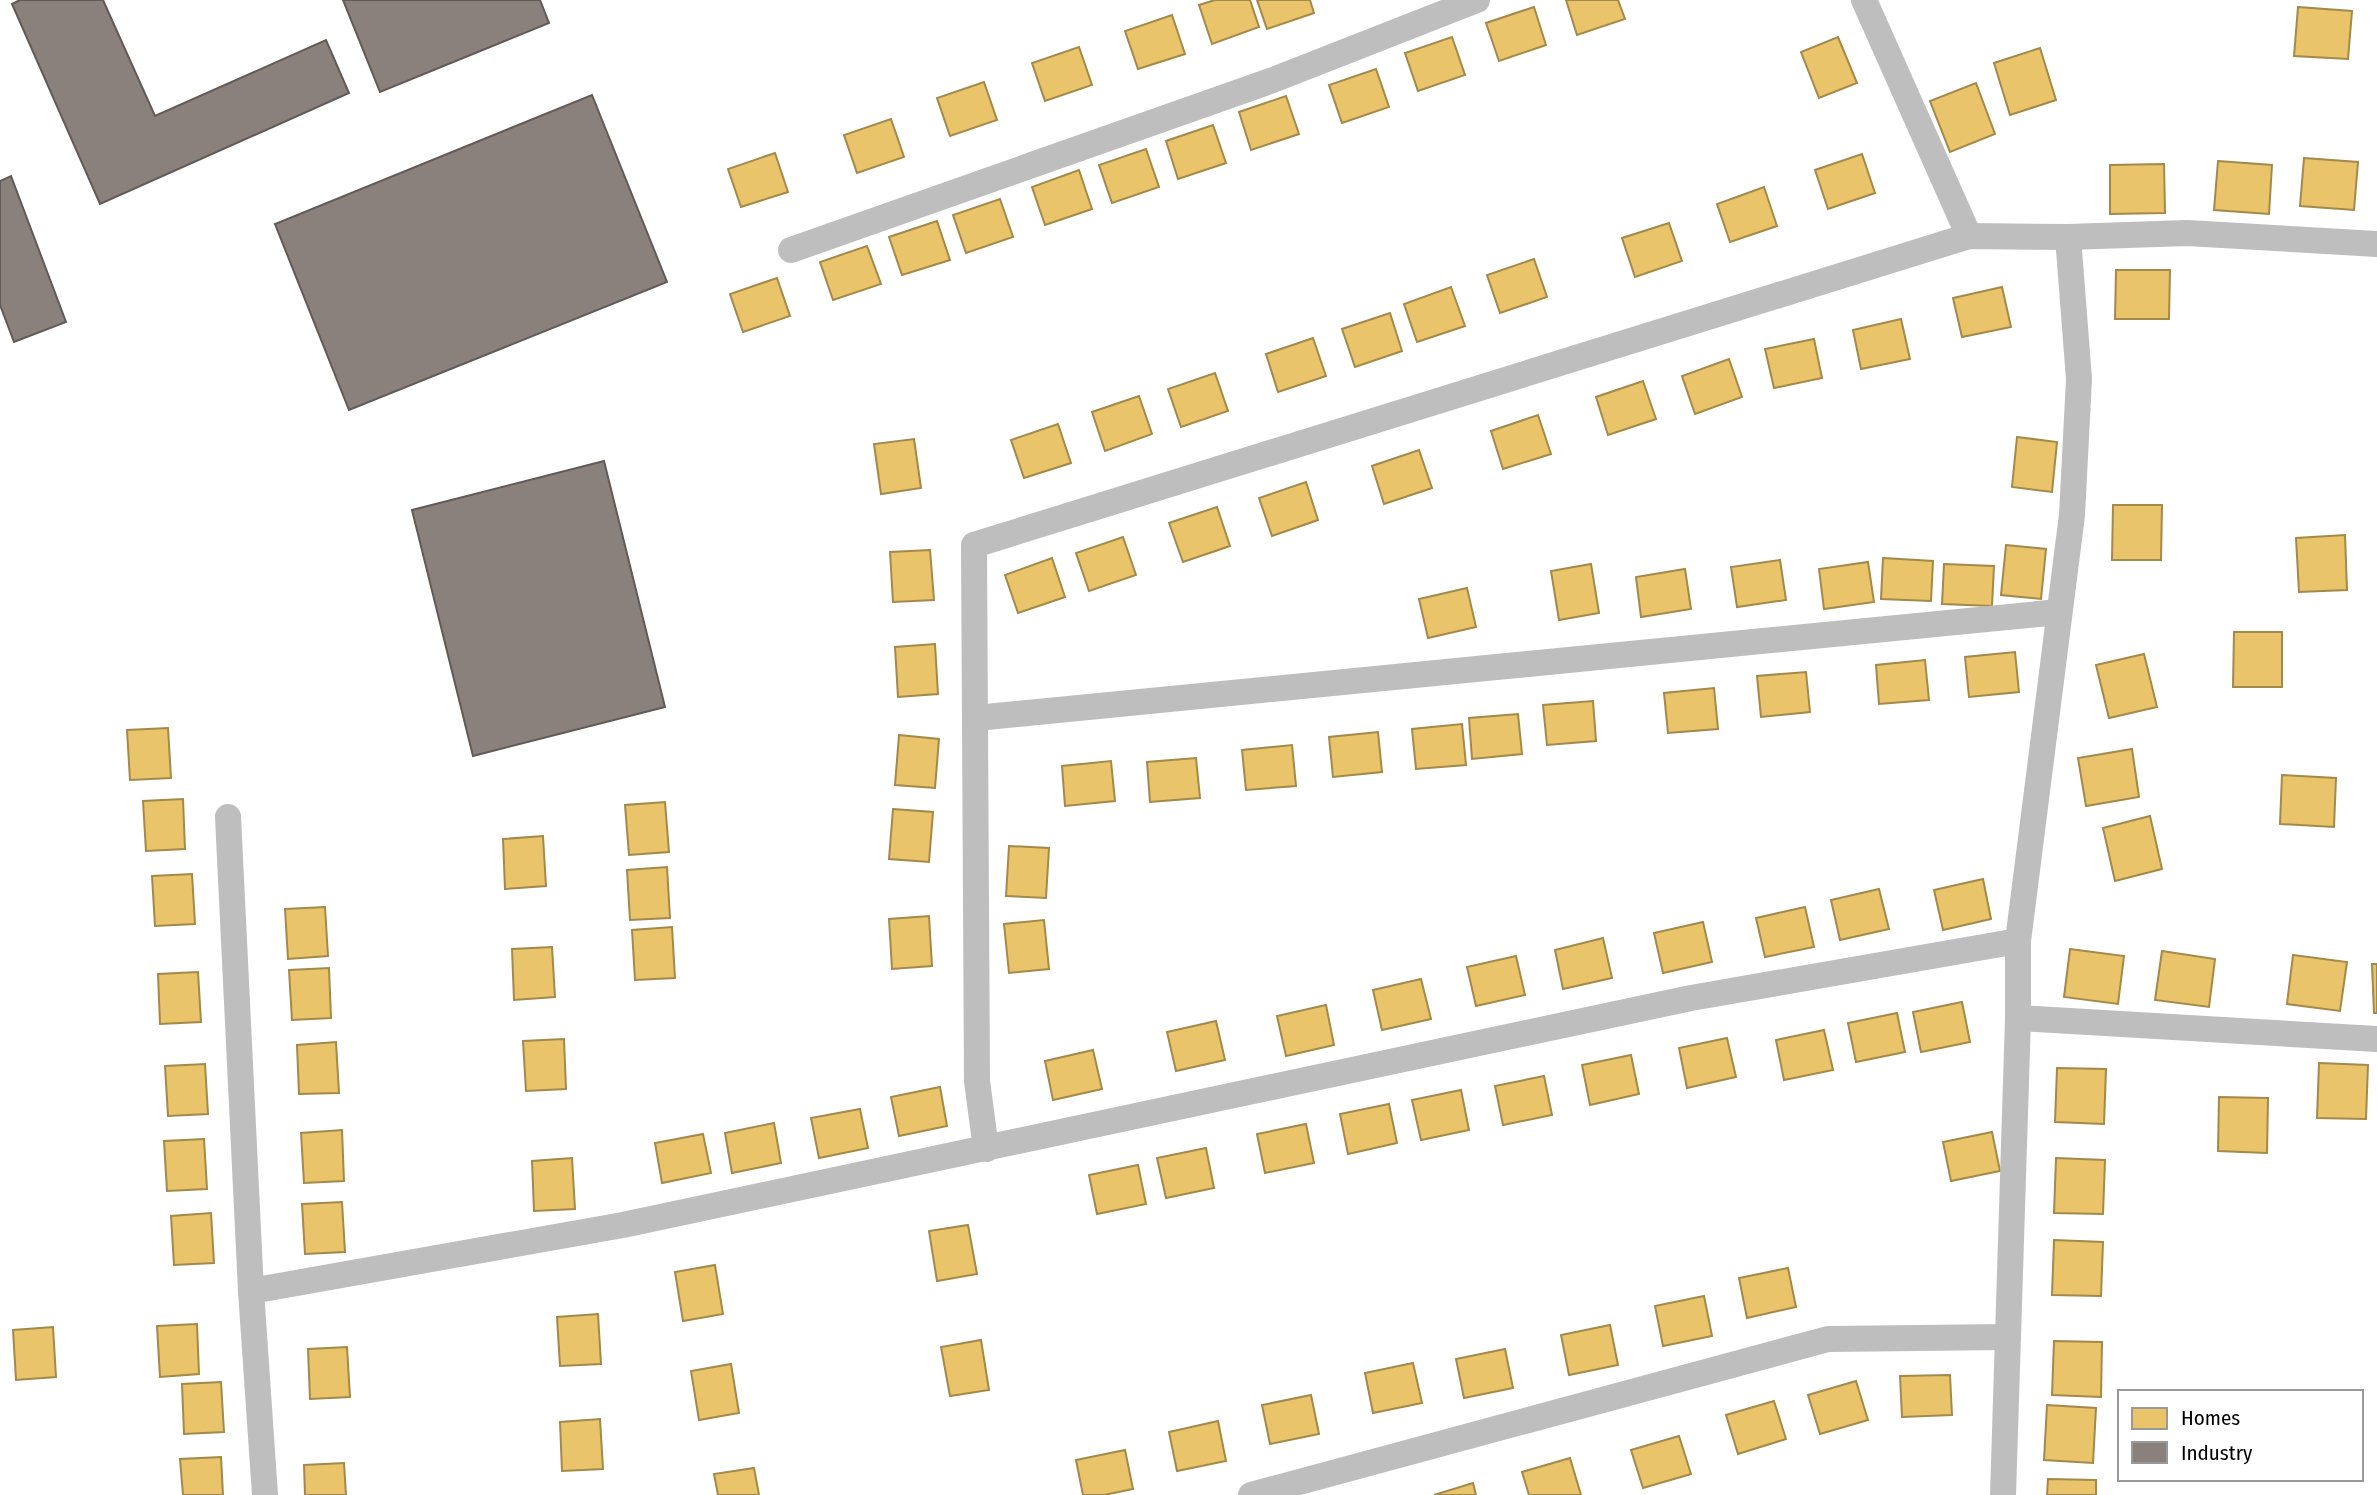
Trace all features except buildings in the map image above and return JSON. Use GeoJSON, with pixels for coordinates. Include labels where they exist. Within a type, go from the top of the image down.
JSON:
{"type":"FeatureCollection","features":[{"type":"Feature","properties":{"kind":"street"},"geometry":{"type":"LineString","coordinates":[[791,250],[1273,80],[1477,0]]}},
{"type":"Feature","properties":{"kind":"street"},"geometry":{"type":"LineString","coordinates":[[1864,0],[1969,236]]}},
{"type":"Feature","properties":{"kind":"street"},"geometry":{"type":"LineString","coordinates":[[986,1149],[977,1081],[974,545],[1969,236],[2068,237],[2187,233],[2377,244]]}},
{"type":"Feature","properties":{"kind":"street"},"geometry":{"type":"LineString","coordinates":[[2003,1495],[2018,941],[2072,515],[2079,379],[2068,237]]}},
{"type":"Feature","properties":{"kind":"street"},"geometry":{"type":"LineString","coordinates":[[976,718],[2059,612]]}},
{"type":"Feature","properties":{"kind":"street"},"geometry":{"type":"LineString","coordinates":[[228,817],[251,1292],[265,1495]]}},
{"type":"Feature","properties":{"kind":"street"},"geometry":{"type":"LineString","coordinates":[[251,1292],[623,1225],[1691,998],[2018,941]]}},
{"type":"Feature","properties":{"kind":"street"},"geometry":{"type":"LineString","coordinates":[[2018,1018],[2377,1039]]}},
{"type":"Feature","properties":{"kind":"street"},"geometry":{"type":"LineString","coordinates":[[1251,1495],[1828,1339],[2008,1337]]}}]}
